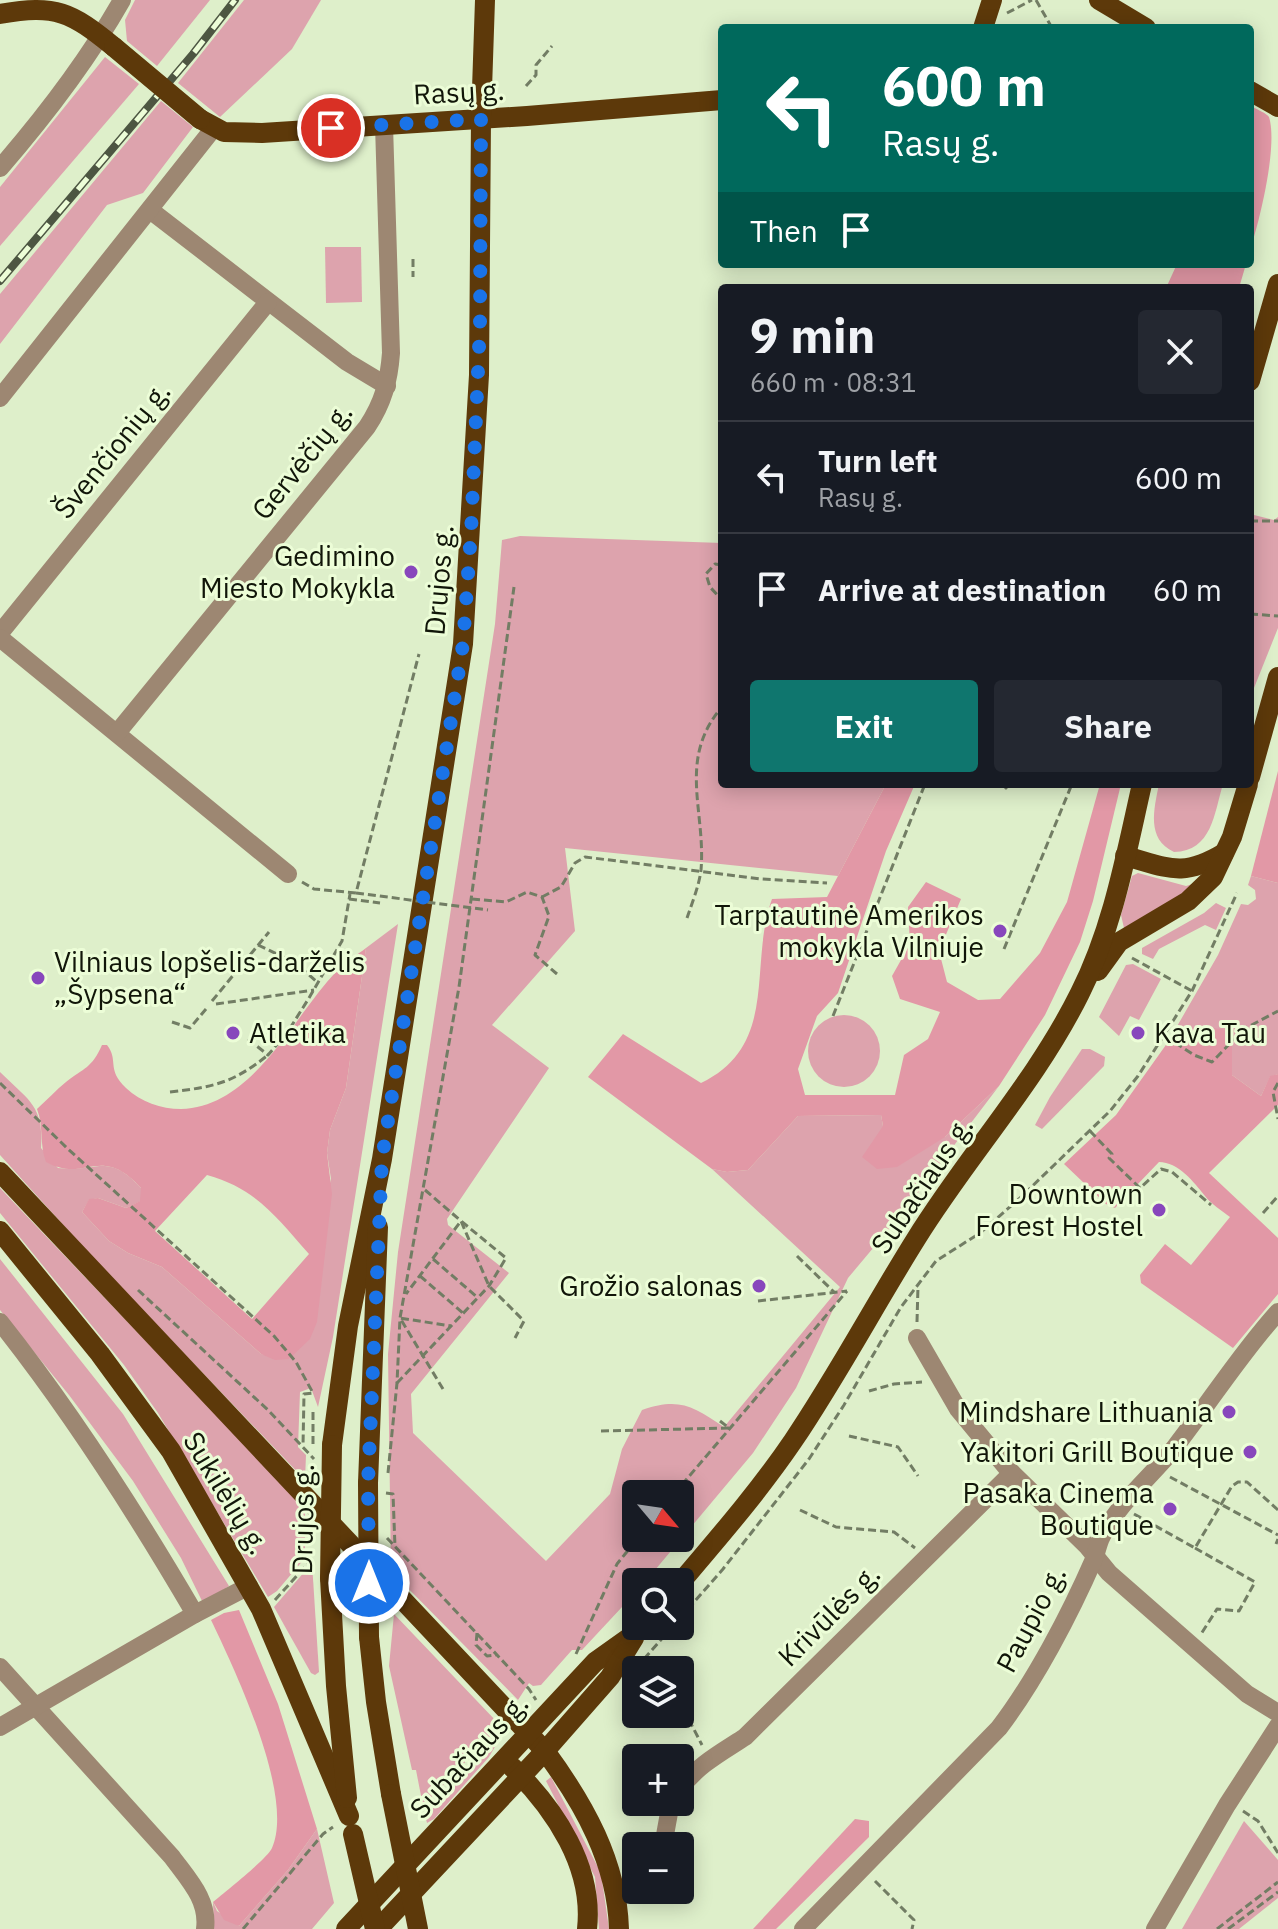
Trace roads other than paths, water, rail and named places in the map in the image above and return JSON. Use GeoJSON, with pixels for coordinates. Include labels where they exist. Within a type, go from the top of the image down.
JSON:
{"type":"FeatureCollection","features":[{"type":"Feature","properties":{"kind":"main road","name":"Drujos g."},"geometry":{"type":"LineString","coordinates":[[376,1929],[351,1825],[336,1686],[330,1578],[332,1445],[348,1326],[382,1159],[463,644],[479,375],[485,0]]}},
{"type":"Feature","properties":{"kind":"main road"},"geometry":{"type":"LineString","coordinates":[[1099,0],[1139,24]]}},
{"type":"Feature","properties":{"kind":"main road"},"geometry":{"type":"LineString","coordinates":[[0,14],[24,10],[60,12],[75,17],[207,124]]}},
{"type":"Feature","properties":{"kind":"main road"},"geometry":{"type":"LineString","coordinates":[[1254,93],[1278,107]]}},
{"type":"Feature","properties":{"kind":"main road","name":"Rasų g."},"geometry":{"type":"LineString","coordinates":[[207,124],[224,132],[249,133],[718,100]]}},
{"type":"Feature","properties":{"kind":"main road"},"geometry":{"type":"LineString","coordinates":[[1254,367],[1278,284]]}},
{"type":"Feature","properties":{"kind":"main road"},"geometry":{"type":"LineString","coordinates":[[1254,763],[1278,677]]}},
{"type":"Feature","properties":{"kind":"main road","name":"Subačiaus g."},"geometry":{"type":"LineString","coordinates":[[693,1568],[753,1496],[792,1442],[918,1235],[1047,1052],[1082,989],[1103,937],[1141,788]]}},
{"type":"Feature","properties":{"kind":"main road"},"geometry":{"type":"LineString","coordinates":[[1082,989],[1119,942],[1201,891],[1213,877],[1236,827],[1247,788]]}},
{"type":"Feature","properties":{"kind":"main road"},"geometry":{"type":"LineString","coordinates":[[1125,856],[1184,869],[1196,868],[1224,853]]}},
{"type":"Feature","properties":{"kind":"main road","name":"Drujos g."},"geometry":{"type":"LineString","coordinates":[[382,1159],[381,1485],[369,1637],[378,1717],[418,1929]]}},
{"type":"Feature","properties":{"kind":"main road"},"geometry":{"type":"LineString","coordinates":[[0,1172],[545,1751],[584,1811],[608,1862],[615,1887],[619,1929]]}},
{"type":"Feature","properties":{"kind":"main road","name":"Sukilėlių g."},"geometry":{"type":"LineString","coordinates":[[0,1231],[100,1354],[171,1451],[261,1609],[351,1825]]}},
{"type":"Feature","properties":{"kind":"main road","name":"Subačiaus g."},"geometry":{"type":"LineString","coordinates":[[346,1929],[595,1662],[625,1640]]}},
{"type":"Feature","properties":{"kind":"main road","name":"Subačiaus g."},"geometry":{"type":"LineString","coordinates":[[376,1929],[545,1751],[610,1677],[633,1640]]}},
{"type":"Feature","properties":{"kind":"main road"},"geometry":{"type":"LineString","coordinates":[[504,1759],[557,1821],[573,1851],[586,1883],[587,1929]]}},
{"type":"Feature","properties":{"kind":"street"},"geometry":{"type":"LineString","coordinates":[[0,168],[108,42],[122,0]]}},
{"type":"Feature","properties":{"kind":"street"},"geometry":{"type":"LineString","coordinates":[[0,398],[150,210],[207,124]]}},
{"type":"Feature","properties":{"kind":"street","name":"Gervėčių g."},"geometry":{"type":"LineString","coordinates":[[117,733],[376,413],[387,386],[391,353],[384,125]]}},
{"type":"Feature","properties":{"kind":"street"},"geometry":{"type":"LineString","coordinates":[[150,210],[365,375],[387,386]]}},
{"type":"Feature","properties":{"kind":"street","name":"Švenčionių g."},"geometry":{"type":"LineString","coordinates":[[0,635],[268,302]]}},
{"type":"Feature","properties":{"kind":"street"},"geometry":{"type":"LineString","coordinates":[[0,635],[288,874]]}},
{"type":"Feature","properties":{"kind":"street","name":"Paupio g."},"geometry":{"type":"LineString","coordinates":[[803,1929],[1016,1707],[1095,1557],[1101,1537],[1122,1507],[1176,1446],[1278,1312]]}},
{"type":"Feature","properties":{"kind":"street"},"geometry":{"type":"LineString","coordinates":[[0,1322],[49,1384],[146,1529],[195,1614]]}},
{"type":"Feature","properties":{"kind":"street"},"geometry":{"type":"LineString","coordinates":[[917,1338],[958,1409],[1012,1473],[1087,1546],[1109,1573],[1247,1694],[1278,1713]]}},
{"type":"Feature","properties":{"kind":"street","name":"Krivūlės g."},"geometry":{"type":"LineString","coordinates":[[694,1773],[745,1737],[1012,1473]]}},
{"type":"Feature","properties":{"kind":"street"},"geometry":{"type":"LineString","coordinates":[[0,1727],[249,1586]]}},
{"type":"Feature","properties":{"kind":"street"},"geometry":{"type":"LineString","coordinates":[[0,1667],[172,1857],[196,1889],[203,1904],[205,1929]]}},
{"type":"Feature","properties":{"kind":"street"},"geometry":{"type":"LineString","coordinates":[[1155,1929],[1227,1805],[1278,1726]]}},
{"type":"Feature","properties":{"kind":"railway"},"geometry":{"type":"LineString","coordinates":[[0,281],[193,54],[235,0]]}},
{"type":"Feature","properties":{"kind":"place","name":"Gedimino Miesto Mokykla"},"geometry":{"type":"Point","coordinates":[411,572]}},
{"type":"Feature","properties":{"kind":"place","name":"Tarptautinė Amerikos mokykla Vilniuje"},"geometry":{"type":"Point","coordinates":[1000,931]}},
{"type":"Feature","properties":{"kind":"place","name":"Vilniaus lopšelis-darželis „Šypsena“"},"geometry":{"type":"Point","coordinates":[38,978]}},
{"type":"Feature","properties":{"kind":"place","name":"Atletika"},"geometry":{"type":"Point","coordinates":[233,1033]}},
{"type":"Feature","properties":{"kind":"place","name":"Kava Tau"},"geometry":{"type":"Point","coordinates":[1138,1033]}},
{"type":"Feature","properties":{"kind":"place","name":"Downtown Forest Hostel"},"geometry":{"type":"Point","coordinates":[1159,1210]}},
{"type":"Feature","properties":{"kind":"place","name":"Grožio salonas"},"geometry":{"type":"Point","coordinates":[759,1286]}},
{"type":"Feature","properties":{"kind":"place","name":"Mindshare Lithuania"},"geometry":{"type":"Point","coordinates":[1229,1412]}},
{"type":"Feature","properties":{"kind":"place","name":"Yakitori Grill Boutique"},"geometry":{"type":"Point","coordinates":[1250,1452]}},
{"type":"Feature","properties":{"kind":"place","name":"Pasaka Cinema Boutique"},"geometry":{"type":"Point","coordinates":[1170,1509]}}]}
